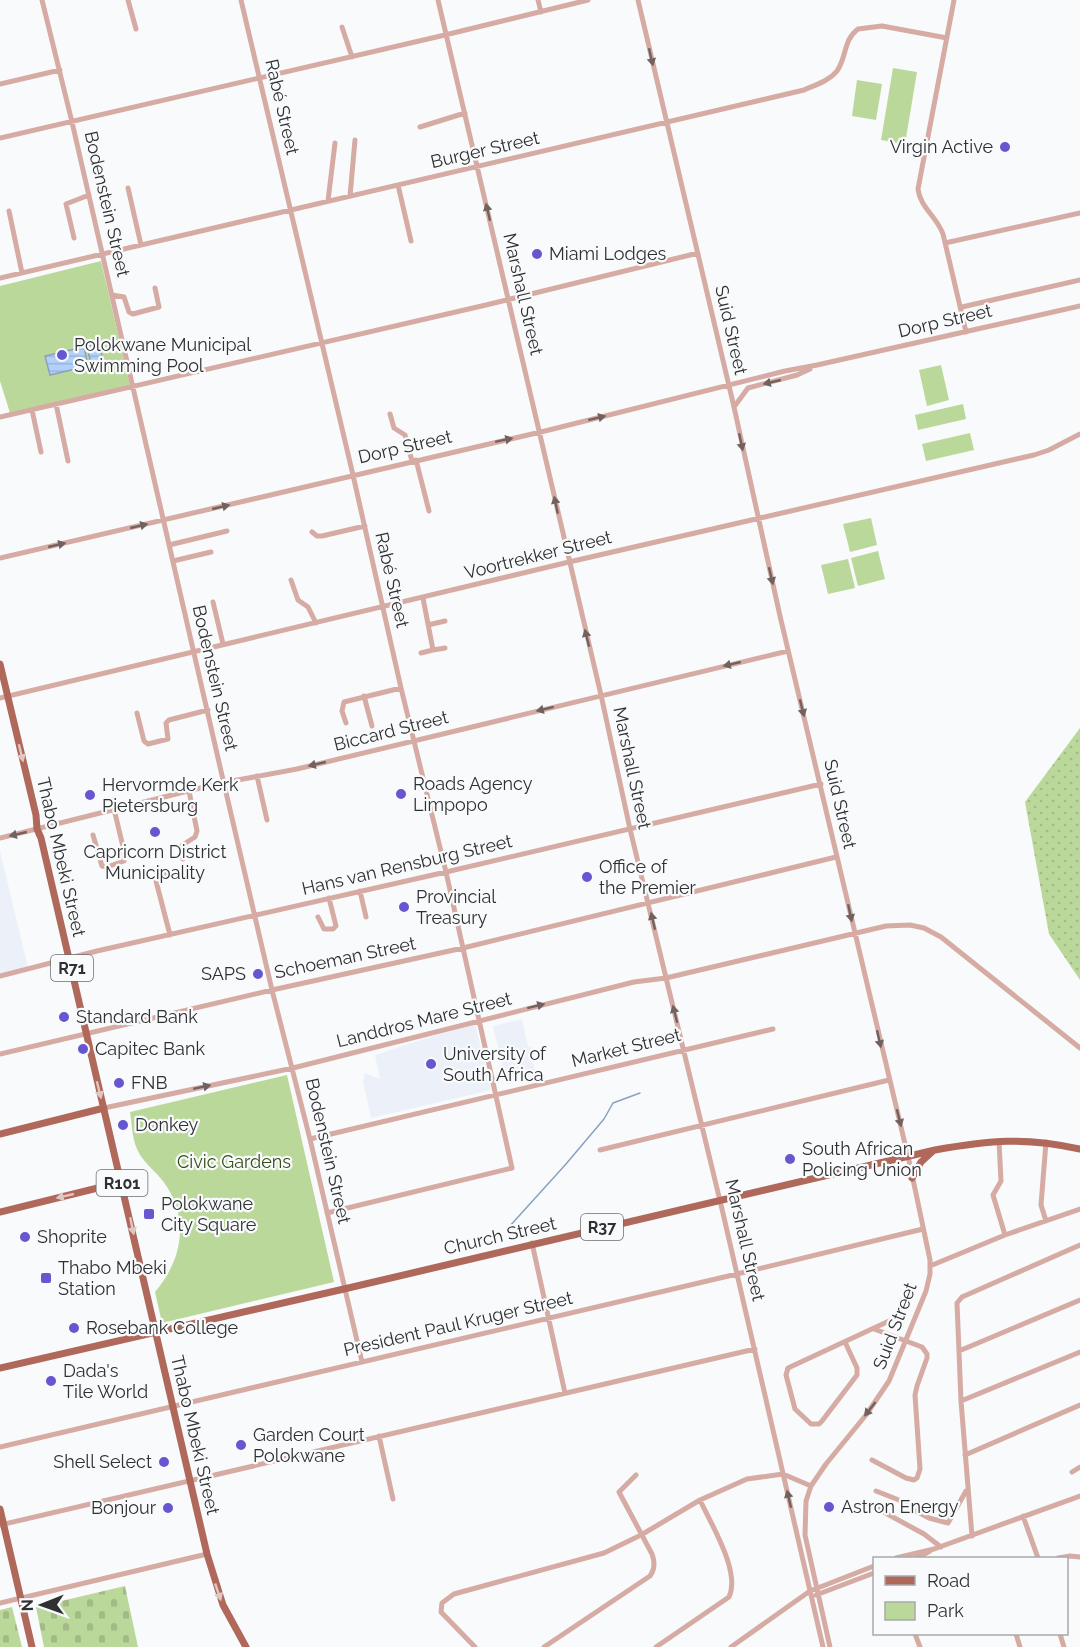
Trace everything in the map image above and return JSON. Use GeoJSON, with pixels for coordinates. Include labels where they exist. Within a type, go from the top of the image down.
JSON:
{"type":"FeatureCollection","features":[{"type":"Feature","properties":{"kind":"main road","name":"Thabo Mbeki Street"},"geometry":{"type":"LineString","coordinates":[[0,664],[4,697],[36,815],[37,829],[122,1182],[207,1554],[223,1605],[246,1647]]}},
{"type":"Feature","properties":{"kind":"main road","name":"Landdros Mare Street"},"geometry":{"type":"LineString","coordinates":[[0,1134],[104,1108]]}},
{"type":"Feature","properties":{"kind":"main road","name":"Church Street"},"geometry":{"type":"LineString","coordinates":[[0,1368],[935,1150],[999,1140],[1046,1142],[1080,1149]]}},
{"type":"Feature","properties":{"kind":"main road"},"geometry":{"type":"LineString","coordinates":[[912,1178],[921,1161],[935,1150]]}},
{"type":"Feature","properties":{"kind":"main road","name":"R101"},"geometry":{"type":"LineString","coordinates":[[0,1212],[122,1182]]}},
{"type":"Feature","properties":{"kind":"main road"},"geometry":{"type":"LineString","coordinates":[[0,1509],[32,1647]]}},
{"type":"Feature","properties":{"kind":"street","name":"Bodenstein Street"},"geometry":{"type":"LineString","coordinates":[[42,0],[103,254],[272,990],[293,1068],[362,1362]]}},
{"type":"Feature","properties":{"kind":"street"},"geometry":{"type":"LineString","coordinates":[[129,0],[136,29]]}},
{"type":"Feature","properties":{"kind":"street","name":"Rabé Street"},"geometry":{"type":"LineString","coordinates":[[241,0],[446,872],[512,1168],[327,1213]]}},
{"type":"Feature","properties":{"kind":"street","name":"Marshall Street"},"geometry":{"type":"LineString","coordinates":[[438,0],[823,1647]]}},
{"type":"Feature","properties":{"kind":"street"},"geometry":{"type":"LineString","coordinates":[[538,0],[541,12]]}},
{"type":"Feature","properties":{"kind":"street"},"geometry":{"type":"LineString","coordinates":[[0,138],[588,0]]}},
{"type":"Feature","properties":{"kind":"street","name":"Suid Street"},"geometry":{"type":"LineString","coordinates":[[638,0],[908,1156],[930,1266],[926,1291],[889,1381],[811,1486],[804,1515],[805,1534],[818,1591]]}},
{"type":"Feature","properties":{"kind":"street"},"geometry":{"type":"LineString","coordinates":[[954,0],[918,184],[921,200],[941,228],[962,307],[966,332]]}},
{"type":"Feature","properties":{"kind":"street","name":"Burger Street"},"geometry":{"type":"LineString","coordinates":[[0,278],[804,90],[835,73],[848,39],[858,28],[882,26],[947,38]]}},
{"type":"Feature","properties":{"kind":"street"},"geometry":{"type":"LineString","coordinates":[[342,27],[352,57]]}},
{"type":"Feature","properties":{"kind":"street"},"geometry":{"type":"LineString","coordinates":[[0,84],[60,70]]}},
{"type":"Feature","properties":{"kind":"street"},"geometry":{"type":"LineString","coordinates":[[420,127],[465,113]]}},
{"type":"Feature","properties":{"kind":"street"},"geometry":{"type":"LineString","coordinates":[[350,196],[355,140]]}},
{"type":"Feature","properties":{"kind":"street"},"geometry":{"type":"LineString","coordinates":[[328,201],[335,143]]}},
{"type":"Feature","properties":{"kind":"street"},"geometry":{"type":"LineString","coordinates":[[398,185],[411,241]]}},
{"type":"Feature","properties":{"kind":"street"},"geometry":{"type":"LineString","coordinates":[[128,188],[141,245]]}},
{"type":"Feature","properties":{"kind":"street"},"geometry":{"type":"LineString","coordinates":[[74,238],[66,204],[89,195]]}},
{"type":"Feature","properties":{"kind":"street"},"geometry":{"type":"LineString","coordinates":[[9,211],[22,273]]}},
{"type":"Feature","properties":{"kind":"street"},"geometry":{"type":"LineString","coordinates":[[945,243],[1080,213]]}},
{"type":"Feature","properties":{"kind":"street"},"geometry":{"type":"LineString","coordinates":[[0,417],[698,253]]}},
{"type":"Feature","properties":{"kind":"street"},"geometry":{"type":"LineString","coordinates":[[962,307],[1080,280]]}},
{"type":"Feature","properties":{"kind":"street"},"geometry":{"type":"LineString","coordinates":[[112,296],[124,297],[130,314],[133,314],[159,307],[155,288]]}},
{"type":"Feature","properties":{"kind":"street","name":"Dorp Street"},"geometry":{"type":"LineString","coordinates":[[0,558],[540,432],[785,371],[1080,306]]}},
{"type":"Feature","properties":{"kind":"street","name":"Dorp Street"},"geometry":{"type":"LineString","coordinates":[[734,407],[748,388],[798,375],[817,365]]}},
{"type":"Feature","properties":{"kind":"street"},"geometry":{"type":"LineString","coordinates":[[56,404],[68,461]]}},
{"type":"Feature","properties":{"kind":"street"},"geometry":{"type":"LineString","coordinates":[[32,410],[41,452]]}},
{"type":"Feature","properties":{"kind":"street"},"geometry":{"type":"LineString","coordinates":[[390,414],[394,428],[405,435],[429,511]]}},
{"type":"Feature","properties":{"kind":"street","name":"Voortrekker Street"},"geometry":{"type":"LineString","coordinates":[[4,697],[569,562],[1034,455],[1080,434]]}},
{"type":"Feature","properties":{"kind":"street"},"geometry":{"type":"LineString","coordinates":[[312,532],[317,536],[322,536],[365,526]]}},
{"type":"Feature","properties":{"kind":"street"},"geometry":{"type":"LineString","coordinates":[[169,545],[227,531]]}},
{"type":"Feature","properties":{"kind":"street"},"geometry":{"type":"LineString","coordinates":[[172,561],[211,552]]}},
{"type":"Feature","properties":{"kind":"street"},"geometry":{"type":"LineString","coordinates":[[291,580],[298,600],[308,607],[316,623]]}},
{"type":"Feature","properties":{"kind":"street"},"geometry":{"type":"LineString","coordinates":[[423,598],[433,650]]}},
{"type":"Feature","properties":{"kind":"street"},"geometry":{"type":"LineString","coordinates":[[213,602],[223,644]]}},
{"type":"Feature","properties":{"kind":"street"},"geometry":{"type":"LineString","coordinates":[[428,625],[445,621]]}},
{"type":"Feature","properties":{"kind":"street"},"geometry":{"type":"LineString","coordinates":[[421,653],[445,648]]}},
{"type":"Feature","properties":{"kind":"street","name":"Biccard Street"},"geometry":{"type":"LineString","coordinates":[[0,838],[224,782],[297,769],[789,651]]}},
{"type":"Feature","properties":{"kind":"street"},"geometry":{"type":"LineString","coordinates":[[346,723],[342,708],[344,702],[401,688]]}},
{"type":"Feature","properties":{"kind":"street"},"geometry":{"type":"LineString","coordinates":[[364,696],[372,726]]}},
{"type":"Feature","properties":{"kind":"street"},"geometry":{"type":"LineString","coordinates":[[137,713],[144,741],[148,744],[167,740],[166,723],[169,720],[208,710]]}},
{"type":"Feature","properties":{"kind":"street"},"geometry":{"type":"LineString","coordinates":[[257,776],[267,820]]}},
{"type":"Feature","properties":{"kind":"street","name":"Hans van Rensburg Street"},"geometry":{"type":"LineString","coordinates":[[0,976],[170,934],[820,784]]}},
{"type":"Feature","properties":{"kind":"street"},"geometry":{"type":"LineString","coordinates":[[183,859],[181,846],[195,837],[197,831],[189,791]]}},
{"type":"Feature","properties":{"kind":"street"},"geometry":{"type":"LineString","coordinates":[[93,835],[102,866],[107,867],[124,861],[124,851],[114,809]]}},
{"type":"Feature","properties":{"kind":"street","name":"Schoeman Street"},"geometry":{"type":"LineString","coordinates":[[0,1054],[463,948],[837,857]]}},
{"type":"Feature","properties":{"kind":"street"},"geometry":{"type":"LineString","coordinates":[[168,874],[158,877],[156,881],[170,934]]}},
{"type":"Feature","properties":{"kind":"street"},"geometry":{"type":"LineString","coordinates":[[360,891],[366,917]]}},
{"type":"Feature","properties":{"kind":"street"},"geometry":{"type":"LineString","coordinates":[[318,917],[324,929],[333,929],[336,926],[328,898]]}},
{"type":"Feature","properties":{"kind":"street","name":"Landdros Mare Street"},"geometry":{"type":"LineString","coordinates":[[104,1108],[293,1068],[634,982],[666,978],[854,932],[903,924],[924,928],[960,951],[1080,1048]]}},
{"type":"Feature","properties":{"kind":"street","name":"Market Street"},"geometry":{"type":"LineString","coordinates":[[310,1139],[773,1029]]}},
{"type":"Feature","properties":{"kind":"street"},"geometry":{"type":"LineString","coordinates":[[600,1150],[889,1080]]}},
{"type":"Feature","properties":{"kind":"street"},"geometry":{"type":"LineString","coordinates":[[999,1140],[1001,1181],[993,1195],[1005,1235]]}},
{"type":"Feature","properties":{"kind":"street"},"geometry":{"type":"LineString","coordinates":[[1046,1142],[1041,1205],[1046,1221]]}},
{"type":"Feature","properties":{"kind":"street"},"geometry":{"type":"LineString","coordinates":[[930,1266],[1005,1235],[1080,1209]]}},
{"type":"Feature","properties":{"kind":"street","name":"President Paul Kruger Street"},"geometry":{"type":"LineString","coordinates":[[0,1447],[923,1229]]}},
{"type":"Feature","properties":{"kind":"street"},"geometry":{"type":"LineString","coordinates":[[532,1243],[565,1393]]}},
{"type":"Feature","properties":{"kind":"street"},"geometry":{"type":"LineString","coordinates":[[972,1536],[968,1506],[957,1304],[962,1297],[1080,1245]]}},
{"type":"Feature","properties":{"kind":"street"},"geometry":{"type":"LineString","coordinates":[[959,1351],[1080,1300]]}},
{"type":"Feature","properties":{"kind":"street"},"geometry":{"type":"LineString","coordinates":[[845,1342],[857,1368],[857,1375],[822,1421],[819,1424],[811,1424],[796,1412],[786,1371],[793,1364],[902,1315]]}},
{"type":"Feature","properties":{"kind":"street"},"geometry":{"type":"LineString","coordinates":[[872,1460],[910,1480],[914,1480],[919,1475],[915,1395],[916,1386],[927,1358],[922,1347],[874,1329]]}},
{"type":"Feature","properties":{"kind":"street"},"geometry":{"type":"LineString","coordinates":[[2,1525],[755,1349]]}},
{"type":"Feature","properties":{"kind":"street"},"geometry":{"type":"LineString","coordinates":[[962,1401],[1080,1352]]}},
{"type":"Feature","properties":{"kind":"street"},"geometry":{"type":"LineString","coordinates":[[965,1455],[1080,1405]]}},
{"type":"Feature","properties":{"kind":"street"},"geometry":{"type":"LineString","coordinates":[[380,1436],[393,1499]]}},
{"type":"Feature","properties":{"kind":"street"},"geometry":{"type":"LineString","coordinates":[[1072,1472],[1080,1467]]}},
{"type":"Feature","properties":{"kind":"street"},"geometry":{"type":"LineString","coordinates":[[475,1647],[443,1615],[442,1603],[454,1594],[604,1553],[700,1500],[747,1479],[783,1474],[811,1486]]}},
{"type":"Feature","properties":{"kind":"street"},"geometry":{"type":"LineString","coordinates":[[544,1647],[650,1576],[654,1568],[654,1558],[619,1492],[636,1475]]}},
{"type":"Feature","properties":{"kind":"street"},"geometry":{"type":"LineString","coordinates":[[876,1491],[904,1502],[920,1513],[948,1523],[967,1490]]}},
{"type":"Feature","properties":{"kind":"street"},"geometry":{"type":"LineString","coordinates":[[900,1557],[941,1547],[1080,1496]]}},
{"type":"Feature","properties":{"kind":"street"},"geometry":{"type":"LineString","coordinates":[[656,1647],[729,1597],[731,1593],[732,1582],[724,1550],[700,1500]]}},
{"type":"Feature","properties":{"kind":"street"},"geometry":{"type":"LineString","coordinates":[[878,1509],[924,1534],[941,1547]]}},
{"type":"Feature","properties":{"kind":"street"},"geometry":{"type":"LineString","coordinates":[[1023,1516],[1038,1557]]}},
{"type":"Feature","properties":{"kind":"street"},"geometry":{"type":"LineString","coordinates":[[919,1557],[934,1549]]}},
{"type":"Feature","properties":{"kind":"street"},"geometry":{"type":"LineString","coordinates":[[0,1603],[207,1554]]}},
{"type":"Feature","properties":{"kind":"street"},"geometry":{"type":"LineString","coordinates":[[1064,1557],[1080,1557]]}},
{"type":"Feature","properties":{"kind":"street"},"geometry":{"type":"LineString","coordinates":[[731,1647],[802,1597],[862,1574],[873,1567]]}},
{"type":"Feature","properties":{"kind":"street"},"geometry":{"type":"LineString","coordinates":[[862,1574],[873,1573]]}},
{"type":"Feature","properties":{"kind":"street"},"geometry":{"type":"LineString","coordinates":[[818,1591],[830,1647]]}},
{"type":"Feature","properties":{"kind":"shaded area"},"geometry":{"type":"Polygon","coordinates":[[[0,851],[28,968],[0,974],[0,851]]]}},
{"type":"Feature","properties":{"kind":"shaded area","name":"University of South Africa"},"geometry":{"type":"Polygon","coordinates":[[[522,1019],[528,1047],[531,1046],[530,1057],[536,1077],[507,1084],[493,1026],[522,1019]]]}},
{"type":"Feature","properties":{"kind":"shaded area","name":"University of South Africa"},"geometry":{"type":"Polygon","coordinates":[[[475,1024],[491,1090],[371,1118],[363,1082],[365,1073],[380,1079],[375,1055],[475,1024]]]}},
{"type":"Feature","properties":{"kind":"green space"},"geometry":{"type":"Polygon","coordinates":[[[893,68],[917,72],[905,144],[881,140],[893,68]]]}},
{"type":"Feature","properties":{"kind":"green space"},"geometry":{"type":"Polygon","coordinates":[[[857,80],[882,84],[876,120],[852,116],[857,80]]]}},
{"type":"Feature","properties":{"kind":"green space","name":"Polokwane Municipal Swimming Pool"},"geometry":{"type":"Polygon","coordinates":[[[101,261],[130,385],[10,413],[0,381],[0,286],[101,261]]]}},
{"type":"Feature","properties":{"kind":"green space"},"geometry":{"type":"Polygon","coordinates":[[[941,365],[949,400],[927,406],[919,370],[941,365]]]}},
{"type":"Feature","properties":{"kind":"green space"},"geometry":{"type":"Polygon","coordinates":[[[963,404],[966,419],[918,430],[915,415],[963,404]]]}},
{"type":"Feature","properties":{"kind":"green space"},"geometry":{"type":"Polygon","coordinates":[[[970,433],[974,450],[926,461],[922,444],[970,433]]]}},
{"type":"Feature","properties":{"kind":"green space"},"geometry":{"type":"Polygon","coordinates":[[[871,518],[877,545],[850,552],[843,524],[871,518]]]}},
{"type":"Feature","properties":{"kind":"green space"},"geometry":{"type":"Polygon","coordinates":[[[878,551],[885,579],[858,586],[851,558],[878,551]]]}},
{"type":"Feature","properties":{"kind":"green space"},"geometry":{"type":"Polygon","coordinates":[[[848,559],[855,588],[828,594],[821,565],[848,559]]]}},
{"type":"Feature","properties":{"kind":"green space"},"geometry":{"type":"Polygon","coordinates":[[[1080,728],[1080,980],[1049,934],[1025,802],[1080,728]]]}},
{"type":"Feature","properties":{"kind":"green space","name":"Civic Gardens"},"geometry":{"type":"Polygon","coordinates":[[[287,1075],[334,1282],[162,1323],[155,1292],[172,1266],[180,1238],[180,1223],[172,1195],[137,1149],[130,1112],[287,1075]]]}},
{"type":"Feature","properties":{"kind":"green space"},"geometry":{"type":"Polygon","coordinates":[[[125,1586],[138,1647],[44,1647],[36,1607],[125,1586]]]}},
{"type":"Feature","properties":{"kind":"green space"},"geometry":{"type":"Polygon","coordinates":[[[12,1607],[22,1647],[0,1647],[0,1610],[12,1607]]]}},
{"type":"Feature","properties":{"kind":"water"},"geometry":{"type":"Polygon","coordinates":[[[99,344],[103,361],[91,364],[87,346],[99,344]]]}},
{"type":"Feature","properties":{"kind":"water"},"geometry":{"type":"Polygon","coordinates":[[[84,347],[88,366],[50,375],[45,356],[84,347]]]}},
{"type":"Feature","properties":{"kind":"waterway"},"geometry":{"type":"LineString","coordinates":[[509,1227],[604,1119],[613,1103],[640,1093]]}},
{"type":"Feature","properties":{"kind":"place","name":"Virgin Active"},"geometry":{"type":"Point","coordinates":[1005,147]}},
{"type":"Feature","properties":{"kind":"place","name":"Miami Lodges"},"geometry":{"type":"Point","coordinates":[537,254]}},
{"type":"Feature","properties":{"kind":"place","name":"Polokwane Municipal Swimming Pool"},"geometry":{"type":"Point","coordinates":[62,355]}},
{"type":"Feature","properties":{"kind":"place","name":"Roads Agency Limpopo"},"geometry":{"type":"Point","coordinates":[401,794]}},
{"type":"Feature","properties":{"kind":"place","name":"Hervormde Kerk Pietersburg"},"geometry":{"type":"Point","coordinates":[90,795]}},
{"type":"Feature","properties":{"kind":"place","name":"Capricorn District Municipality"},"geometry":{"type":"Point","coordinates":[155,832]}},
{"type":"Feature","properties":{"kind":"place","name":"Office of the Premier"},"geometry":{"type":"Point","coordinates":[587,877]}},
{"type":"Feature","properties":{"kind":"place","name":"Provincial Treasury"},"geometry":{"type":"Point","coordinates":[404,907]}},
{"type":"Feature","properties":{"kind":"place","name":"SAPS"},"geometry":{"type":"Point","coordinates":[258,974]}},
{"type":"Feature","properties":{"kind":"place","name":"Standard Bank"},"geometry":{"type":"Point","coordinates":[64,1017]}},
{"type":"Feature","properties":{"kind":"place","name":"Capitec Bank"},"geometry":{"type":"Point","coordinates":[83,1049]}},
{"type":"Feature","properties":{"kind":"place","name":"University of South Africa"},"geometry":{"type":"Point","coordinates":[431,1064]}},
{"type":"Feature","properties":{"kind":"place","name":"FNB"},"geometry":{"type":"Point","coordinates":[119,1083]}},
{"type":"Feature","properties":{"kind":"place","name":"Donkey"},"geometry":{"type":"Point","coordinates":[123,1125]}},
{"type":"Feature","properties":{"kind":"place","name":"South African Policing Union"},"geometry":{"type":"Point","coordinates":[790,1159]}},
{"type":"Feature","properties":{"kind":"place","name":"Polokwane City Square"},"geometry":{"type":"Point","coordinates":[149,1214]}},
{"type":"Feature","properties":{"kind":"place","name":"Shoprite"},"geometry":{"type":"Point","coordinates":[25,1237]}},
{"type":"Feature","properties":{"kind":"place","name":"Thabo Mbeki Station"},"geometry":{"type":"Point","coordinates":[46,1278]}},
{"type":"Feature","properties":{"kind":"place","name":"Rosebank College"},"geometry":{"type":"Point","coordinates":[74,1328]}},
{"type":"Feature","properties":{"kind":"place","name":"Dada's Tile World"},"geometry":{"type":"Point","coordinates":[51,1381]}},
{"type":"Feature","properties":{"kind":"place","name":"Garden Court Polokwane"},"geometry":{"type":"Point","coordinates":[241,1445]}},
{"type":"Feature","properties":{"kind":"place","name":"Shell Select"},"geometry":{"type":"Point","coordinates":[164,1462]}},
{"type":"Feature","properties":{"kind":"place","name":"Astron Energy"},"geometry":{"type":"Point","coordinates":[829,1507]}},
{"type":"Feature","properties":{"kind":"place","name":"Bonjour"},"geometry":{"type":"Point","coordinates":[168,1508]}}]}
